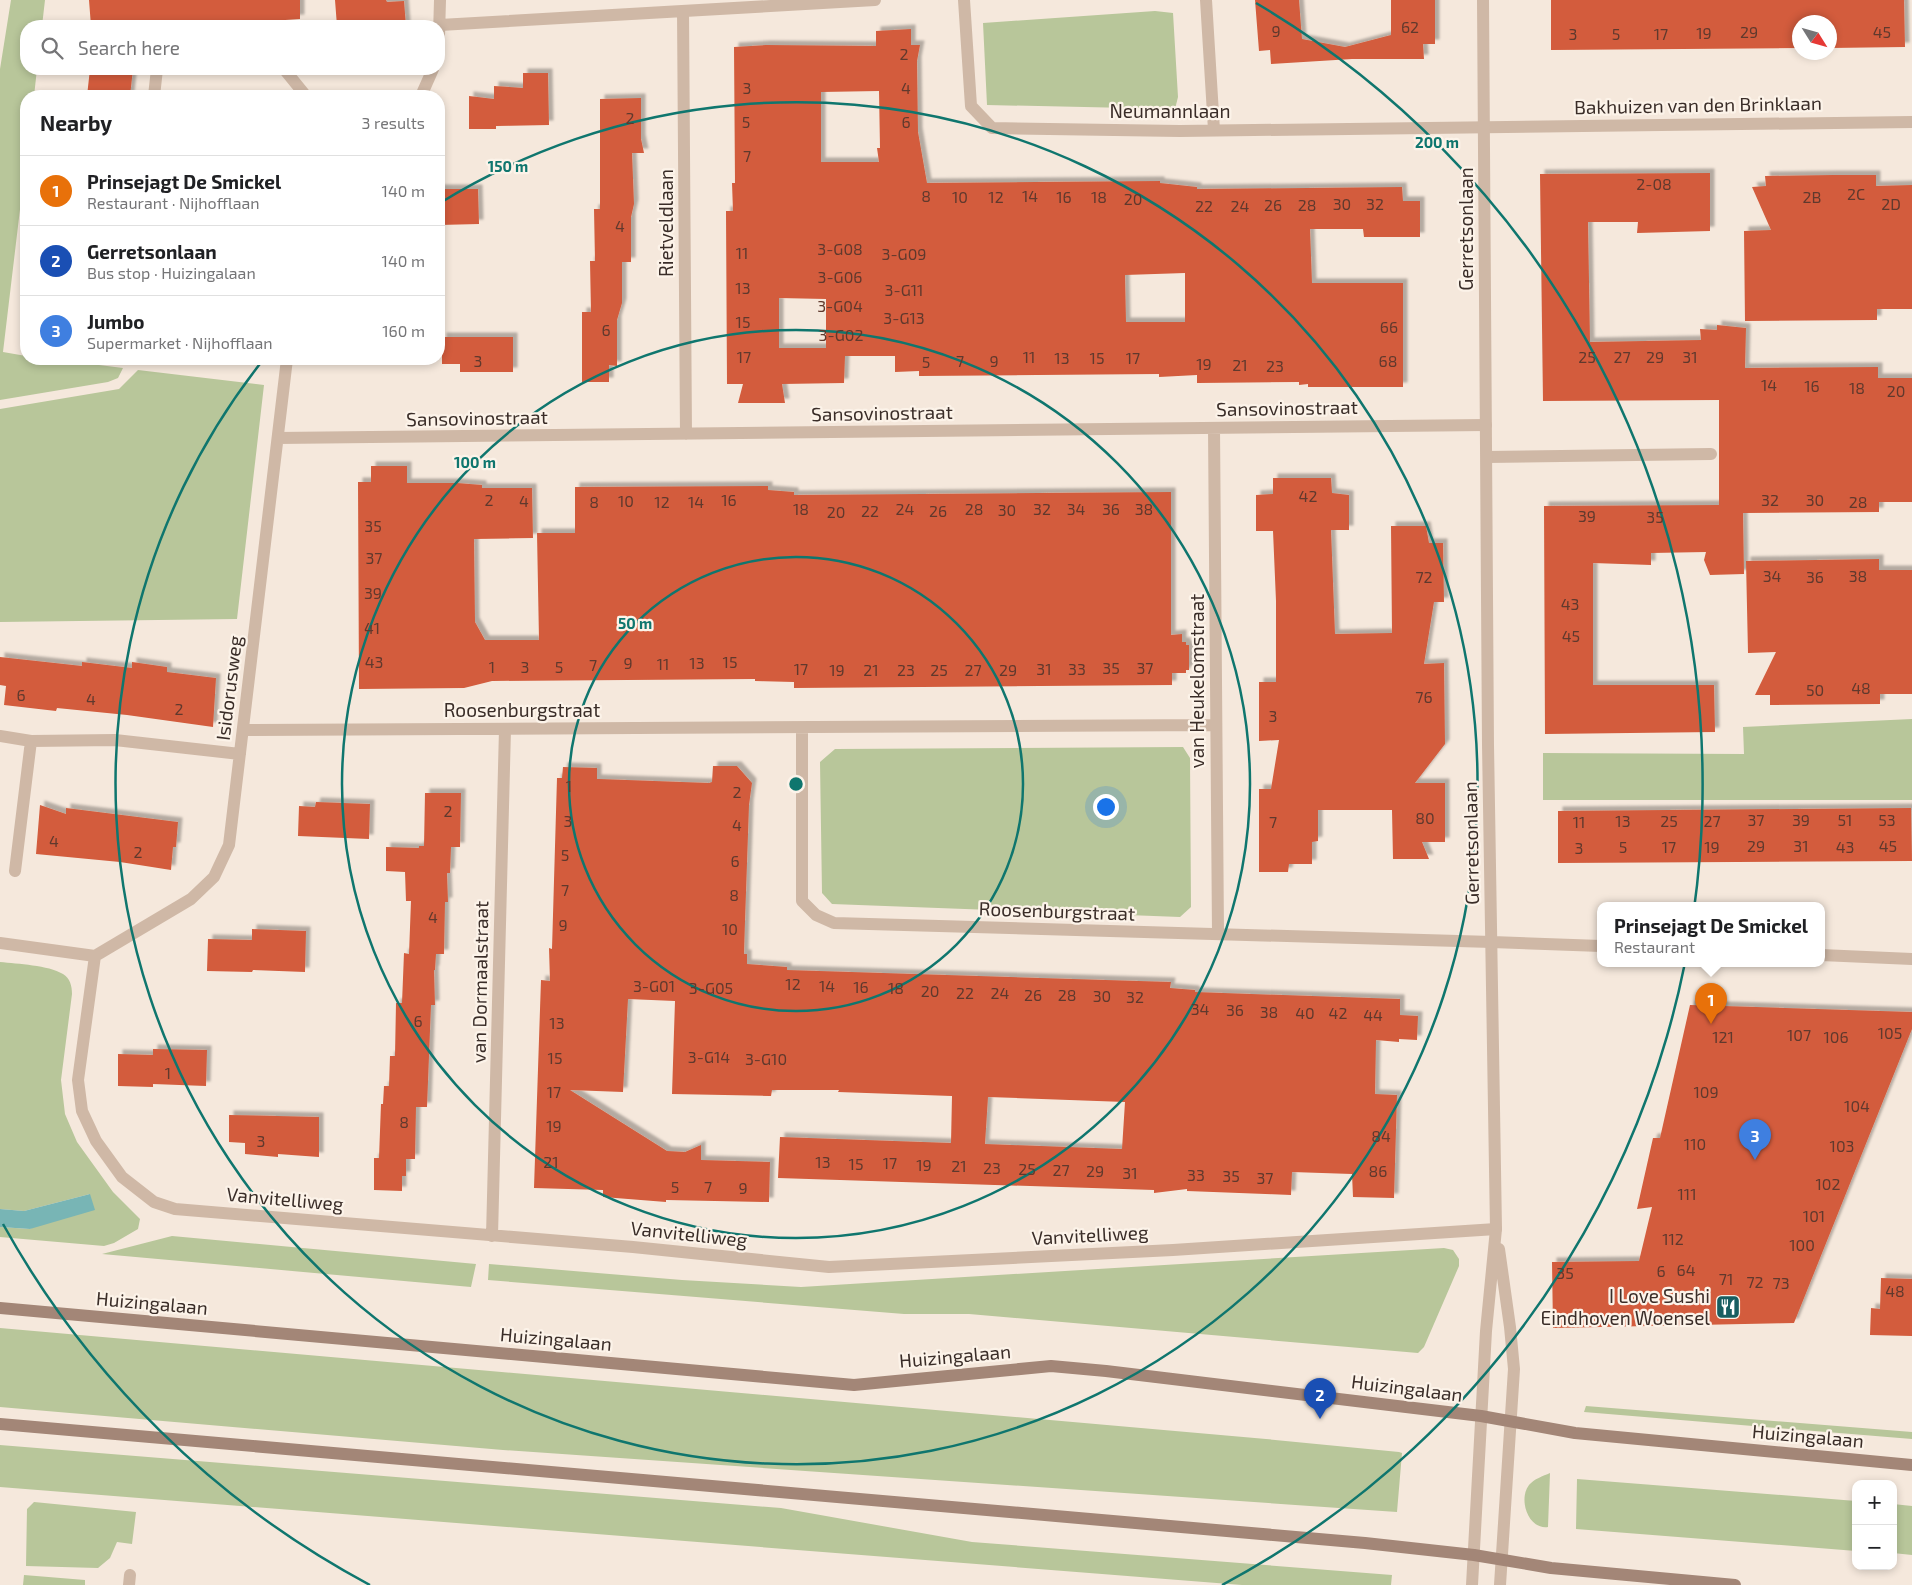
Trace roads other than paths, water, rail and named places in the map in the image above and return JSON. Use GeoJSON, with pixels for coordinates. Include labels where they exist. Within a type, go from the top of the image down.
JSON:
{"type":"FeatureCollection","features":[{"type":"Feature","properties":{"kind":"main road","name":"Huizingalaan"},"geometry":{"type":"LineString","coordinates":[[0,1308],[854,1385],[1051,1366],[1481,1416],[1576,1433],[1912,1465]]}},
{"type":"Feature","properties":{"kind":"main road"},"geometry":{"type":"LineString","coordinates":[[0,1424],[1170,1525],[1374,1544],[1474,1555],[1551,1568],[1734,1585]]}},
{"type":"Feature","properties":{"kind":"street"},"geometry":{"type":"LineString","coordinates":[[439,20],[440,0]]}},
{"type":"Feature","properties":{"kind":"street"},"geometry":{"type":"LineString","coordinates":[[445,30],[683,11],[875,0]]}},
{"type":"Feature","properties":{"kind":"street","name":"Neumannlaan"},"geometry":{"type":"LineString","coordinates":[[964,0],[971,106],[992,128],[1214,130],[1485,126]]}},
{"type":"Feature","properties":{"kind":"street"},"geometry":{"type":"LineString","coordinates":[[1206,0],[1214,130]]}},
{"type":"Feature","properties":{"kind":"street","name":"Gerretsonlaan"},"geometry":{"type":"LineString","coordinates":[[1484,0],[1486,425],[1496,1229]]}},
{"type":"Feature","properties":{"kind":"street","name":"Rietveldlaan"},"geometry":{"type":"LineString","coordinates":[[683,11],[686,434]]}},
{"type":"Feature","properties":{"kind":"street"},"geometry":{"type":"LineString","coordinates":[[155,90],[156,75]]}},
{"type":"Feature","properties":{"kind":"street"},"geometry":{"type":"LineString","coordinates":[[289,75],[301,90]]}},
{"type":"Feature","properties":{"kind":"street"},"geometry":{"type":"LineString","coordinates":[[424,90],[430,75]]}},
{"type":"Feature","properties":{"kind":"street","name":"Bakhuizen van den Brinklaan"},"geometry":{"type":"LineString","coordinates":[[1485,126],[1912,122]]}},
{"type":"Feature","properties":{"kind":"street","name":"Isidorusweg"},"geometry":{"type":"LineString","coordinates":[[95,956],[191,899],[214,877],[229,845],[286,365]]}},
{"type":"Feature","properties":{"kind":"street","name":"Sansovinostraat"},"geometry":{"type":"LineString","coordinates":[[278,438],[1486,425]]}},
{"type":"Feature","properties":{"kind":"street","name":"van Heukelomstraat"},"geometry":{"type":"LineString","coordinates":[[1214,428],[1218,934]]}},
{"type":"Feature","properties":{"kind":"street"},"geometry":{"type":"LineString","coordinates":[[1487,458],[1711,454]]}},
{"type":"Feature","properties":{"kind":"street","name":"Roosenburgstraat"},"geometry":{"type":"LineString","coordinates":[[243,730],[1216,725]]}},
{"type":"Feature","properties":{"kind":"street","name":"Roosenburgstraat"},"geometry":{"type":"LineString","coordinates":[[802,728],[802,901],[816,915],[834,923],[1597,946]]}},
{"type":"Feature","properties":{"kind":"street","name":"van Dormaalstraat"},"geometry":{"type":"LineString","coordinates":[[492,1236],[505,729]]}},
{"type":"Feature","properties":{"kind":"street"},"geometry":{"type":"LineString","coordinates":[[0,736],[31,740],[114,740],[240,754]]}},
{"type":"Feature","properties":{"kind":"street"},"geometry":{"type":"LineString","coordinates":[[16,871],[31,740]]}},
{"type":"Feature","properties":{"kind":"street"},"geometry":{"type":"LineString","coordinates":[[0,943],[95,956]]}},
{"type":"Feature","properties":{"kind":"street"},"geometry":{"type":"LineString","coordinates":[[1825,955],[1912,959]]}},
{"type":"Feature","properties":{"kind":"street","name":"Vanvitelliweg"},"geometry":{"type":"LineString","coordinates":[[95,956],[78,1080],[82,1111],[96,1141],[122,1178],[154,1202],[175,1209],[633,1247],[829,1267],[1172,1250],[1496,1229]]}},
{"type":"Feature","properties":{"kind":"street"},"geometry":{"type":"LineString","coordinates":[[1472,1585],[1486,1331],[1496,1229]]}},
{"type":"Feature","properties":{"kind":"street"},"geometry":{"type":"LineString","coordinates":[[1496,1229],[1513,1360],[1500,1585]]}},
{"type":"Feature","properties":{"kind":"water"},"geometry":{"type":"Polygon","coordinates":[[[90,1194],[95,1210],[30,1229],[0,1227],[0,1209],[24,1211],[90,1194]]]}},
{"type":"Feature","properties":{"kind":"place","name":"Prinsejagt De Smickel"},"geometry":{"type":"Point","coordinates":[1711,1024]}},
{"type":"Feature","properties":{"kind":"place","name":"Jumbo"},"geometry":{"type":"Point","coordinates":[1755,1160]}},
{"type":"Feature","properties":{"kind":"place","name":"I Love Sushi Eindhoven Woensel"},"geometry":{"type":"Point","coordinates":[1728,1307]}},
{"type":"Feature","properties":{"kind":"place","name":"Gerretsonlaan"},"geometry":{"type":"Point","coordinates":[1320,1419]}}]}
